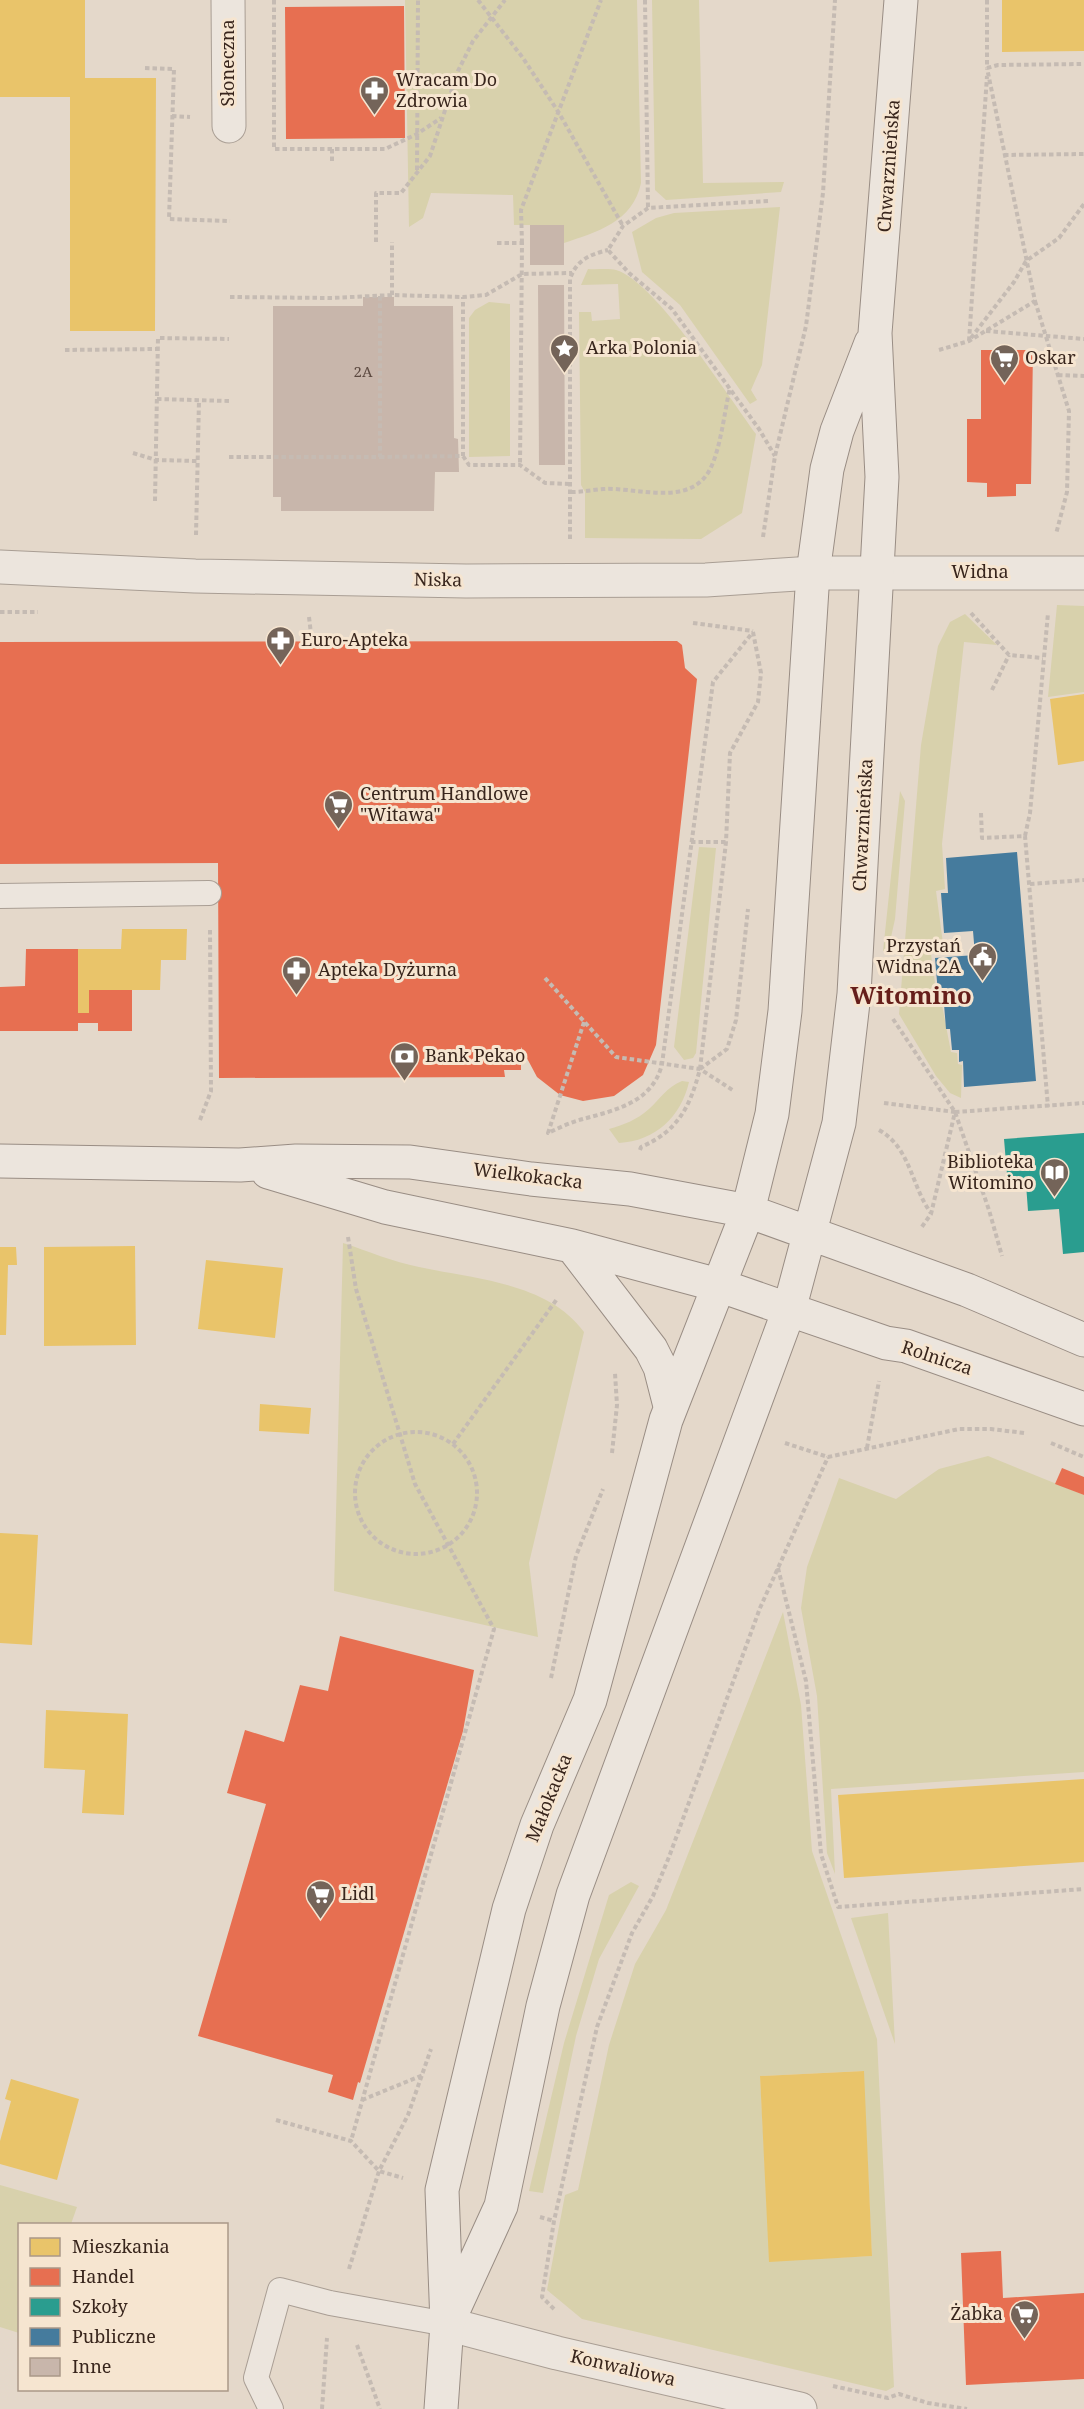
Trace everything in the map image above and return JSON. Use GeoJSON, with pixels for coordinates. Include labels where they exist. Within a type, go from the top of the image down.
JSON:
{"type":"FeatureCollection","features":[{"type":"Feature","properties":{"kind":"main road","name":"Słoneczna"},"geometry":{"type":"LineString","coordinates":[[228,0],[229,126]]}},
{"type":"Feature","properties":{"kind":"main road","name":"Chwarznieńska"},"geometry":{"type":"LineString","coordinates":[[789,1310],[811,1235],[839,1123],[853,1005],[882,477],[875,333],[901,0]]}},
{"type":"Feature","properties":{"kind":"main road","name":"Chwarznieńska"},"geometry":{"type":"LineString","coordinates":[[718,1286],[748,1211],[772,1114],[785,1011],[813,573],[826,469],[837,431],[875,333]]}},
{"type":"Feature","properties":{"kind":"main road","name":"Niska"},"geometry":{"type":"LineString","coordinates":[[0,567],[195,576],[466,581],[706,580],[813,573],[876,573]]}},
{"type":"Feature","properties":{"kind":"main road","name":"Widna"},"geometry":{"type":"LineString","coordinates":[[876,573],[1084,573]]}},
{"type":"Feature","properties":{"kind":"main road","name":"Wielkokacka"},"geometry":{"type":"LineString","coordinates":[[0,1161],[240,1165],[296,1161],[410,1162],[531,1179],[630,1189],[748,1211],[811,1235]]}},
{"type":"Feature","properties":{"kind":"main road","name":"Wielkokacka"},"geometry":{"type":"LineString","coordinates":[[240,1165],[385,1207],[572,1246],[718,1286],[789,1310]]}},
{"type":"Feature","properties":{"kind":"main road"},"geometry":{"type":"LineString","coordinates":[[811,1235],[967,1290],[1084,1340]]}},
{"type":"Feature","properties":{"kind":"main road"},"geometry":{"type":"LineString","coordinates":[[572,1246],[651,1349],[660,1367],[670,1406]]}},
{"type":"Feature","properties":{"kind":"main road","name":"Małokacka"},"geometry":{"type":"LineString","coordinates":[[441,2409],[447,2324],[442,2190],[509,1909],[537,1825],[590,1700],[670,1406],[718,1286]]}},
{"type":"Feature","properties":{"kind":"main road","name":"Małokacka"},"geometry":{"type":"LineString","coordinates":[[447,2324],[501,2206],[543,2006],[573,1895],[789,1310]]}},
{"type":"Feature","properties":{"kind":"main road","name":"Rolnicza"},"geometry":{"type":"LineString","coordinates":[[789,1310],[886,1343],[906,1346],[1084,1409]]}},
{"type":"Feature","properties":{"kind":"main road","name":"Konwaliowa"},"geometry":{"type":"LineString","coordinates":[[447,2324],[557,2353],[800,2409]]}},
{"type":"Feature","properties":{"kind":"lane"},"geometry":{"type":"LineString","coordinates":[[0,896],[209,893]]}},
{"type":"Feature","properties":{"kind":"lane"},"geometry":{"type":"LineString","coordinates":[[271,2409],[256,2378],[280,2290],[330,2303],[447,2324]]}},
{"type":"Feature","properties":{"kind":"path"},"geometry":{"type":"LineString","coordinates":[[274,0],[274,149],[385,149],[417,134],[441,118]]}},
{"type":"Feature","properties":{"kind":"path"},"geometry":{"type":"LineString","coordinates":[[417,171],[418,0]]}},
{"type":"Feature","properties":{"kind":"path"},"geometry":{"type":"LineString","coordinates":[[478,0],[523,58],[559,113],[623,226]]}},
{"type":"Feature","properties":{"kind":"path"},"geometry":{"type":"LineString","coordinates":[[376,242],[376,193],[401,193],[430,156],[441,118],[468,51],[505,0]]}},
{"type":"Feature","properties":{"kind":"path"},"geometry":{"type":"LineString","coordinates":[[520,465],[521,210],[601,0]]}},
{"type":"Feature","properties":{"kind":"path"},"geometry":{"type":"LineString","coordinates":[[645,0],[648,208]]}},
{"type":"Feature","properties":{"kind":"path"},"geometry":{"type":"LineString","coordinates":[[761,547],[775,456],[808,315],[823,194],[835,0]]}},
{"type":"Feature","properties":{"kind":"path"},"geometry":{"type":"LineString","coordinates":[[969,341],[987,68],[987,0]]}},
{"type":"Feature","properties":{"kind":"path"},"geometry":{"type":"LineString","coordinates":[[987,68],[998,65],[1084,64]]}},
{"type":"Feature","properties":{"kind":"path"},"geometry":{"type":"LineString","coordinates":[[145,68],[174,69],[169,219],[230,221]]}},
{"type":"Feature","properties":{"kind":"path"},"geometry":{"type":"LineString","coordinates":[[987,68],[1035,301],[1069,411],[1067,492],[1055,537]]}},
{"type":"Feature","properties":{"kind":"path"},"geometry":{"type":"LineString","coordinates":[[332,149],[333,162]]}},
{"type":"Feature","properties":{"kind":"path"},"geometry":{"type":"LineString","coordinates":[[1004,155],[1084,154]]}},
{"type":"Feature","properties":{"kind":"path"},"geometry":{"type":"LineString","coordinates":[[570,546],[572,273],[589,255],[608,250],[623,226],[648,208],[768,201]]}},
{"type":"Feature","properties":{"kind":"path"},"geometry":{"type":"LineString","coordinates":[[969,341],[1014,282],[1026,261],[1059,238],[1084,204]]}},
{"type":"Feature","properties":{"kind":"path"},"geometry":{"type":"LineString","coordinates":[[392,242],[392,295]]}},
{"type":"Feature","properties":{"kind":"path"},"geometry":{"type":"LineString","coordinates":[[497,243],[522,243]]}},
{"type":"Feature","properties":{"kind":"path"},"geometry":{"type":"LineString","coordinates":[[608,250],[629,273],[672,309],[730,388],[775,456]]}},
{"type":"Feature","properties":{"kind":"path"},"geometry":{"type":"LineString","coordinates":[[230,297],[392,295],[463,297],[486,295],[522,274],[572,273]]}},
{"type":"Feature","properties":{"kind":"path"},"geometry":{"type":"LineString","coordinates":[[380,296],[380,457]]}},
{"type":"Feature","properties":{"kind":"path"},"geometry":{"type":"LineString","coordinates":[[463,297],[463,456],[469,465],[520,465],[545,483],[571,484]]}},
{"type":"Feature","properties":{"kind":"path"},"geometry":{"type":"LineString","coordinates":[[939,350],[969,341],[1035,301]]}},
{"type":"Feature","properties":{"kind":"path"},"geometry":{"type":"LineString","coordinates":[[985,331],[1045,334],[1084,339]]}},
{"type":"Feature","properties":{"kind":"path"},"geometry":{"type":"LineString","coordinates":[[155,501],[158,338],[229,339]]}},
{"type":"Feature","properties":{"kind":"path"},"geometry":{"type":"LineString","coordinates":[[64,350],[158,349]]}},
{"type":"Feature","properties":{"kind":"path"},"geometry":{"type":"LineString","coordinates":[[1058,375],[1084,376]]}},
{"type":"Feature","properties":{"kind":"path"},"geometry":{"type":"LineString","coordinates":[[571,492],[602,489],[674,492],[690,489],[705,477],[715,453],[730,388]]}},
{"type":"Feature","properties":{"kind":"path"},"geometry":{"type":"LineString","coordinates":[[157,399],[229,400]]}},
{"type":"Feature","properties":{"kind":"path"},"geometry":{"type":"LineString","coordinates":[[195,544],[198,400]]}},
{"type":"Feature","properties":{"kind":"path"},"geometry":{"type":"LineString","coordinates":[[133,453],[156,460],[198,461]]}},
{"type":"Feature","properties":{"kind":"path"},"geometry":{"type":"LineString","coordinates":[[228,457],[463,456]]}},
{"type":"Feature","properties":{"kind":"path"},"geometry":{"type":"LineString","coordinates":[[970,612],[1009,655],[1043,658]]}},
{"type":"Feature","properties":{"kind":"path"},"geometry":{"type":"LineString","coordinates":[[1048,612],[1030,813],[1025,836],[1048,1107]]}},
{"type":"Feature","properties":{"kind":"path"},"geometry":{"type":"LineString","coordinates":[[309,616],[312,642]]}},
{"type":"Feature","properties":{"kind":"path"},"geometry":{"type":"LineString","coordinates":[[584,1022],[548,1133],[581,1119],[611,1112],[636,1100],[656,1083],[662,1064],[713,682],[753,631],[761,673],[758,702],[730,753],[726,842],[700,1069],[693,1095],[678,1123],[655,1141],[641,1147]]}},
{"type":"Feature","properties":{"kind":"path"},"geometry":{"type":"LineString","coordinates":[[992,690],[1009,655]]}},
{"type":"Feature","properties":{"kind":"path"},"geometry":{"type":"LineString","coordinates":[[758,702],[763,711]]}},
{"type":"Feature","properties":{"kind":"path"},"geometry":{"type":"LineString","coordinates":[[981,813],[982,838],[1025,836]]}},
{"type":"Feature","properties":{"kind":"path"},"geometry":{"type":"LineString","coordinates":[[691,842],[726,842]]}},
{"type":"Feature","properties":{"kind":"path"},"geometry":{"type":"LineString","coordinates":[[1030,884],[1084,880]]}},
{"type":"Feature","properties":{"kind":"path"},"geometry":{"type":"LineString","coordinates":[[200,1120],[211,1090],[209,893]]}},
{"type":"Feature","properties":{"kind":"path"},"geometry":{"type":"LineString","coordinates":[[700,1069],[727,1049],[736,1020],[748,905]]}},
{"type":"Feature","properties":{"kind":"path"},"geometry":{"type":"LineString","coordinates":[[544,978],[616,1057],[700,1069],[740,1095]]}},
{"type":"Feature","properties":{"kind":"path"},"geometry":{"type":"LineString","coordinates":[[892,1017],[955,1112],[989,1210],[1002,1256]]}},
{"type":"Feature","properties":{"kind":"path"},"geometry":{"type":"LineString","coordinates":[[884,1103],[955,1112],[1084,1104]]}},
{"type":"Feature","properties":{"kind":"path"},"geometry":{"type":"LineString","coordinates":[[921,1228],[931,1214],[955,1112]]}},
{"type":"Feature","properties":{"kind":"path"},"geometry":{"type":"LineString","coordinates":[[880,1130],[892,1137],[904,1155],[918,1196],[931,1214]]}},
{"type":"Feature","properties":{"kind":"path"},"geometry":{"type":"LineString","coordinates":[[348,1236],[356,1289],[415,1484],[494,1629],[351,2141]]}},
{"type":"Feature","properties":{"kind":"path"},"geometry":{"type":"LineString","coordinates":[[453,1444],[557,1299]]}},
{"type":"Feature","properties":{"kind":"path"},"geometry":{"type":"LineString","coordinates":[[867,1448],[880,1380]]}},
{"type":"Feature","properties":{"kind":"path"},"geometry":{"type":"LineString","coordinates":[[610,1464],[617,1390]]}},
{"type":"Feature","properties":{"kind":"path"},"geometry":{"type":"LineString","coordinates":[[785,1443],[828,1457],[959,1430],[991,1429],[1026,1434]]}},
{"type":"Feature","properties":{"kind":"path"},"geometry":{"type":"LineString","coordinates":[[399,1434],[426,1434],[453,1444],[466,1458],[475,1476],[477,1496],[473,1516],[463,1533],[448,1546],[429,1554],[408,1554],[388,1548],[371,1536],[360,1518],[355,1498],[357,1478],[373,1451],[380,1444],[399,1434]]}},
{"type":"Feature","properties":{"kind":"path"},"geometry":{"type":"LineString","coordinates":[[1046,1441],[1084,1457]]}},
{"type":"Feature","properties":{"kind":"path"},"geometry":{"type":"LineString","coordinates":[[557,2313],[542,2297],[547,2258],[597,2027],[632,1933],[653,1896],[665,1867],[747,1641],[828,1457]]}},
{"type":"Feature","properties":{"kind":"path"},"geometry":{"type":"LineString","coordinates":[[555,1659],[576,1556],[604,1484]]}},
{"type":"Feature","properties":{"kind":"path"},"geometry":{"type":"LineString","coordinates":[[778,1568],[806,1681],[820,1854],[838,1907],[1084,1889]]}},
{"type":"Feature","properties":{"kind":"path"},"geometry":{"type":"LineString","coordinates":[[347,2275],[379,2171],[408,2115],[424,2075],[362,2100]]}},
{"type":"Feature","properties":{"kind":"path"},"geometry":{"type":"LineString","coordinates":[[276,2120],[351,2141],[379,2171]]}},
{"type":"Feature","properties":{"kind":"path"},"geometry":{"type":"LineString","coordinates":[[322,2409],[327,2337]]}},
{"type":"Feature","properties":{"kind":"path"},"geometry":{"type":"LineString","coordinates":[[356,2342],[380,2409]]}},
{"type":"Feature","properties":{"kind":"shaded area"},"geometry":{"type":"Polygon","coordinates":[[[405,0],[637,0],[641,183],[637,196],[622,216],[612,224],[564,243],[564,225],[514,225],[513,195],[431,193],[423,218],[409,227],[405,0]]]}},
{"type":"Feature","properties":{"kind":"shaded area"},"geometry":{"type":"Polygon","coordinates":[[[652,0],[699,0],[703,183],[784,182],[781,192],[666,200],[655,190],[652,0]]]}},
{"type":"Feature","properties":{"kind":"shaded area"},"geometry":{"type":"Polygon","coordinates":[[[780,207],[762,365],[751,390],[757,400],[750,404],[680,305],[642,272],[632,232],[656,218],[674,213],[780,207]]]}},
{"type":"Feature","properties":{"kind":"shaded area"},"geometry":{"type":"Polygon","coordinates":[[[588,269],[616,270],[632,279],[651,295],[691,343],[756,434],[742,513],[701,539],[585,538],[585,492],[581,485],[579,312],[591,312],[592,321],[620,319],[618,284],[581,285],[588,269]]]}},
{"type":"Feature","properties":{"kind":"shaded area"},"geometry":{"type":"Polygon","coordinates":[[[489,302],[510,304],[510,456],[469,457],[469,318],[475,310],[489,302]]]}},
{"type":"Feature","properties":{"kind":"shaded area"},"geometry":{"type":"Polygon","coordinates":[[[1057,605],[1084,606],[1084,692],[1048,697],[1057,605]]]}},
{"type":"Feature","properties":{"kind":"shaded area"},"geometry":{"type":"Polygon","coordinates":[[[965,614],[997,645],[964,642],[942,844],[945,889],[936,891],[944,951],[931,954],[938,1005],[942,1005],[951,1052],[957,1053],[958,1064],[962,1065],[961,1098],[950,1093],[936,1076],[899,1014],[921,745],[938,646],[950,622],[965,614]]]}},
{"type":"Feature","properties":{"kind":"shaded area"},"geometry":{"type":"Polygon","coordinates":[[[900,791],[905,801],[895,919],[888,951],[883,951],[900,791]]]}},
{"type":"Feature","properties":{"kind":"shaded area"},"geometry":{"type":"Polygon","coordinates":[[[699,847],[716,848],[696,1053],[693,1058],[684,1060],[674,1047],[699,847]]]}},
{"type":"Feature","properties":{"kind":"shaded area"},"geometry":{"type":"Polygon","coordinates":[[[682,1081],[689,1082],[685,1095],[673,1116],[664,1125],[644,1138],[619,1143],[609,1129],[640,1116],[668,1090],[682,1081]]]}},
{"type":"Feature","properties":{"kind":"shaded area"},"geometry":{"type":"Polygon","coordinates":[[[343,1243],[409,1265],[508,1285],[530,1293],[551,1302],[569,1315],[584,1332],[529,1563],[538,1637],[334,1591],[343,1243]]]}},
{"type":"Feature","properties":{"kind":"shaded area"},"geometry":{"type":"Polygon","coordinates":[[[988,1456],[1084,1495],[1084,1772],[831,1789],[835,1874],[827,1853],[817,1696],[801,1608],[807,1567],[839,1478],[896,1499],[939,1469],[988,1456]]]}},
{"type":"Feature","properties":{"kind":"shaded area"},"geometry":{"type":"Polygon","coordinates":[[[783,1612],[801,1705],[812,1851],[877,2039],[894,2387],[886,2391],[582,2319],[547,2290],[565,2195],[578,2190],[609,2045],[635,1964],[666,1910],[783,1612]],[[863,2071],[760,2076],[770,2261],[872,2256],[863,2071]]]}},
{"type":"Feature","properties":{"kind":"shaded area"},"geometry":{"type":"Polygon","coordinates":[[[631,1882],[639,1886],[599,1959],[576,2036],[543,2193],[529,2191],[564,2043],[609,1895],[631,1882]]]}},
{"type":"Feature","properties":{"kind":"shaded area"},"geometry":{"type":"Polygon","coordinates":[[[888,1913],[895,2044],[851,1918],[888,1913]]]}},
{"type":"Feature","properties":{"kind":"shaded area"},"geometry":{"type":"Polygon","coordinates":[[[0,2185],[77,2207],[71,2223],[18,2223],[18,2333],[0,2327],[0,2185]]]}},
{"type":"Feature","properties":{"kind":"building: Mieszkania"},"geometry":{"type":"Polygon","coordinates":[[[0,0],[85,0],[85,78],[156,78],[155,331],[70,331],[70,97],[0,97],[0,0]]]}},
{"type":"Feature","properties":{"kind":"building: Mieszkania"},"geometry":{"type":"Polygon","coordinates":[[[1002,0],[1084,0],[1084,51],[1002,52],[1002,0]]]}},
{"type":"Feature","properties":{"kind":"building: Mieszkania"},"geometry":{"type":"Polygon","coordinates":[[[1084,694],[1084,761],[1058,765],[1050,699],[1084,694]]]}},
{"type":"Feature","properties":{"kind":"building: Mieszkania"},"geometry":{"type":"Polygon","coordinates":[[[122,929],[187,929],[186,960],[161,960],[160,990],[89,990],[89,1013],[78,1013],[78,949],[121,949],[122,929]]]}},
{"type":"Feature","properties":{"kind":"building: Mieszkania"},"geometry":{"type":"Polygon","coordinates":[[[135,1246],[136,1345],[44,1346],[44,1247],[135,1246]]]}},
{"type":"Feature","properties":{"kind":"building: Mieszkania"},"geometry":{"type":"Polygon","coordinates":[[[0,1247],[16,1247],[17,1265],[8,1265],[6,1335],[0,1335],[0,1247]]]}},
{"type":"Feature","properties":{"kind":"building: Mieszkania"},"geometry":{"type":"Polygon","coordinates":[[[206,1260],[283,1268],[275,1338],[198,1329],[206,1260]]]}},
{"type":"Feature","properties":{"kind":"building: Mieszkania"},"geometry":{"type":"Polygon","coordinates":[[[260,1404],[311,1408],[309,1434],[259,1431],[260,1404]]]}},
{"type":"Feature","properties":{"kind":"building: Mieszkania"},"geometry":{"type":"Polygon","coordinates":[[[0,1533],[38,1535],[32,1645],[0,1643],[0,1533]]]}},
{"type":"Feature","properties":{"kind":"building: Mieszkania"},"geometry":{"type":"Polygon","coordinates":[[[46,1710],[128,1714],[124,1815],[82,1813],[85,1770],[44,1768],[46,1710]]]}},
{"type":"Feature","properties":{"kind":"building: Mieszkania"},"geometry":{"type":"Polygon","coordinates":[[[1084,1779],[1084,1862],[844,1878],[838,1795],[1084,1779]]]}},
{"type":"Feature","properties":{"kind":"building: Mieszkania"},"geometry":{"type":"Polygon","coordinates":[[[864,2071],[872,2256],[769,2262],[760,2076],[864,2071]]]}},
{"type":"Feature","properties":{"kind":"building: Mieszkania"},"geometry":{"type":"Polygon","coordinates":[[[11,2079],[79,2099],[57,2180],[0,2164],[0,2141],[11,2101],[5,2099],[11,2079]]]}},
{"type":"Feature","properties":{"kind":"building: Handel"},"geometry":{"type":"Polygon","coordinates":[[[404,6],[405,138],[286,139],[285,7],[404,6]]]}},
{"type":"Feature","properties":{"kind":"building: Handel"},"geometry":{"type":"Polygon","coordinates":[[[981,350],[1033,350],[1031,484],[1016,484],[1016,496],[987,497],[987,483],[967,482],[967,419],[981,419],[981,350]]]}},
{"type":"Feature","properties":{"kind":"building: Handel","name":"Centrum Handlowe \"Witawa\""},"geometry":{"type":"Polygon","coordinates":[[[677,641],[682,645],[685,668],[697,679],[656,1045],[643,1075],[614,1096],[583,1101],[560,1095],[537,1077],[521,1047],[521,1070],[504,1070],[505,1077],[219,1078],[218,863],[0,864],[0,642],[677,641]]]}},
{"type":"Feature","properties":{"kind":"building: Handel"},"geometry":{"type":"Polygon","coordinates":[[[26,949],[78,949],[78,1013],[89,1013],[89,990],[132,990],[132,1031],[98,1031],[98,1023],[78,1023],[78,1031],[0,1031],[0,987],[25,986],[26,949]]]}},
{"type":"Feature","properties":{"kind":"building: Handel"},"geometry":{"type":"Polygon","coordinates":[[[1062,1468],[1084,1477],[1084,1495],[1055,1484],[1062,1468]]]}},
{"type":"Feature","properties":{"kind":"building: Handel","name":"Lidl"},"geometry":{"type":"Polygon","coordinates":[[[340,1636],[474,1670],[463,1731],[360,2083],[358,2082],[353,2100],[328,2092],[333,2075],[198,2036],[266,1804],[227,1793],[245,1730],[284,1742],[300,1685],[328,1691],[340,1636]]]}},
{"type":"Feature","properties":{"kind":"building: Handel","name":"Żabka"},"geometry":{"type":"Polygon","coordinates":[[[1001,2251],[1003,2298],[1084,2293],[1084,2379],[966,2385],[961,2253],[1001,2251]]]}},
{"type":"Feature","properties":{"kind":"building: Szkoły","name":"Biblioteka Witomino"},"geometry":{"type":"Polygon","coordinates":[[[1084,1133],[1084,1252],[1063,1254],[1059,1209],[1028,1211],[1026,1184],[1008,1186],[1004,1139],[1084,1133]]]}},
{"type":"Feature","properties":{"kind":"building: Publiczne","name":"Przystań Widna 2A"},"geometry":{"type":"Polygon","coordinates":[[[1017,852],[1036,1081],[964,1087],[963,1061],[959,1062],[959,1050],[952,1050],[950,1029],[946,1029],[944,1004],[939,1005],[935,958],[975,955],[973,931],[944,933],[941,893],[948,893],[946,858],[1017,852]]]}},
{"type":"Feature","properties":{"kind":"building: Inne"},"geometry":{"type":"Polygon","coordinates":[[[530,225],[564,225],[564,265],[530,265],[530,225]]]}},
{"type":"Feature","properties":{"kind":"building: Inne"},"geometry":{"type":"Polygon","coordinates":[[[538,285],[564,285],[565,465],[539,465],[538,285]]]}},
{"type":"Feature","properties":{"kind":"building: Inne"},"geometry":{"type":"Polygon","coordinates":[[[363,297],[394,297],[394,306],[453,306],[454,438],[458,439],[459,472],[435,472],[434,511],[281,511],[281,497],[273,497],[273,306],[363,306],[363,297]]]}},
{"type":"Feature","properties":{"kind":"place","name":"Wracam Do Zdrowia"},"geometry":{"type":"Point","coordinates":[375,116]}},
{"type":"Feature","properties":{"kind":"place","name":"Arka Polonia"},"geometry":{"type":"Point","coordinates":[565,374]}},
{"type":"Feature","properties":{"kind":"place","name":"Oskar"},"geometry":{"type":"Point","coordinates":[1004,384]}},
{"type":"Feature","properties":{"kind":"place","name":"Euro-Apteka"},"geometry":{"type":"Point","coordinates":[280,666]}},
{"type":"Feature","properties":{"kind":"place","name":"Centrum Handlowe \"Witawa\""},"geometry":{"type":"Point","coordinates":[339,830]}},
{"type":"Feature","properties":{"kind":"place","name":"Przystań Widna 2A"},"geometry":{"type":"Point","coordinates":[982,982]}},
{"type":"Feature","properties":{"kind":"place","name":"Apteka Dyżurna"},"geometry":{"type":"Point","coordinates":[297,996]}},
{"type":"Feature","properties":{"kind":"place","name":"Bank Pekao"},"geometry":{"type":"Point","coordinates":[404,1082]}},
{"type":"Feature","properties":{"kind":"place","name":"Biblioteka Witomino"},"geometry":{"type":"Point","coordinates":[1055,1198]}},
{"type":"Feature","properties":{"kind":"place","name":"Lidl"},"geometry":{"type":"Point","coordinates":[320,1920]}},
{"type":"Feature","properties":{"kind":"place","name":"Żabka"},"geometry":{"type":"Point","coordinates":[1024,2340]}},
{"type":"Feature","properties":{"kind":"district","name":"Witomino"},"geometry":{"type":"Point","coordinates":[911,996]}}]}
